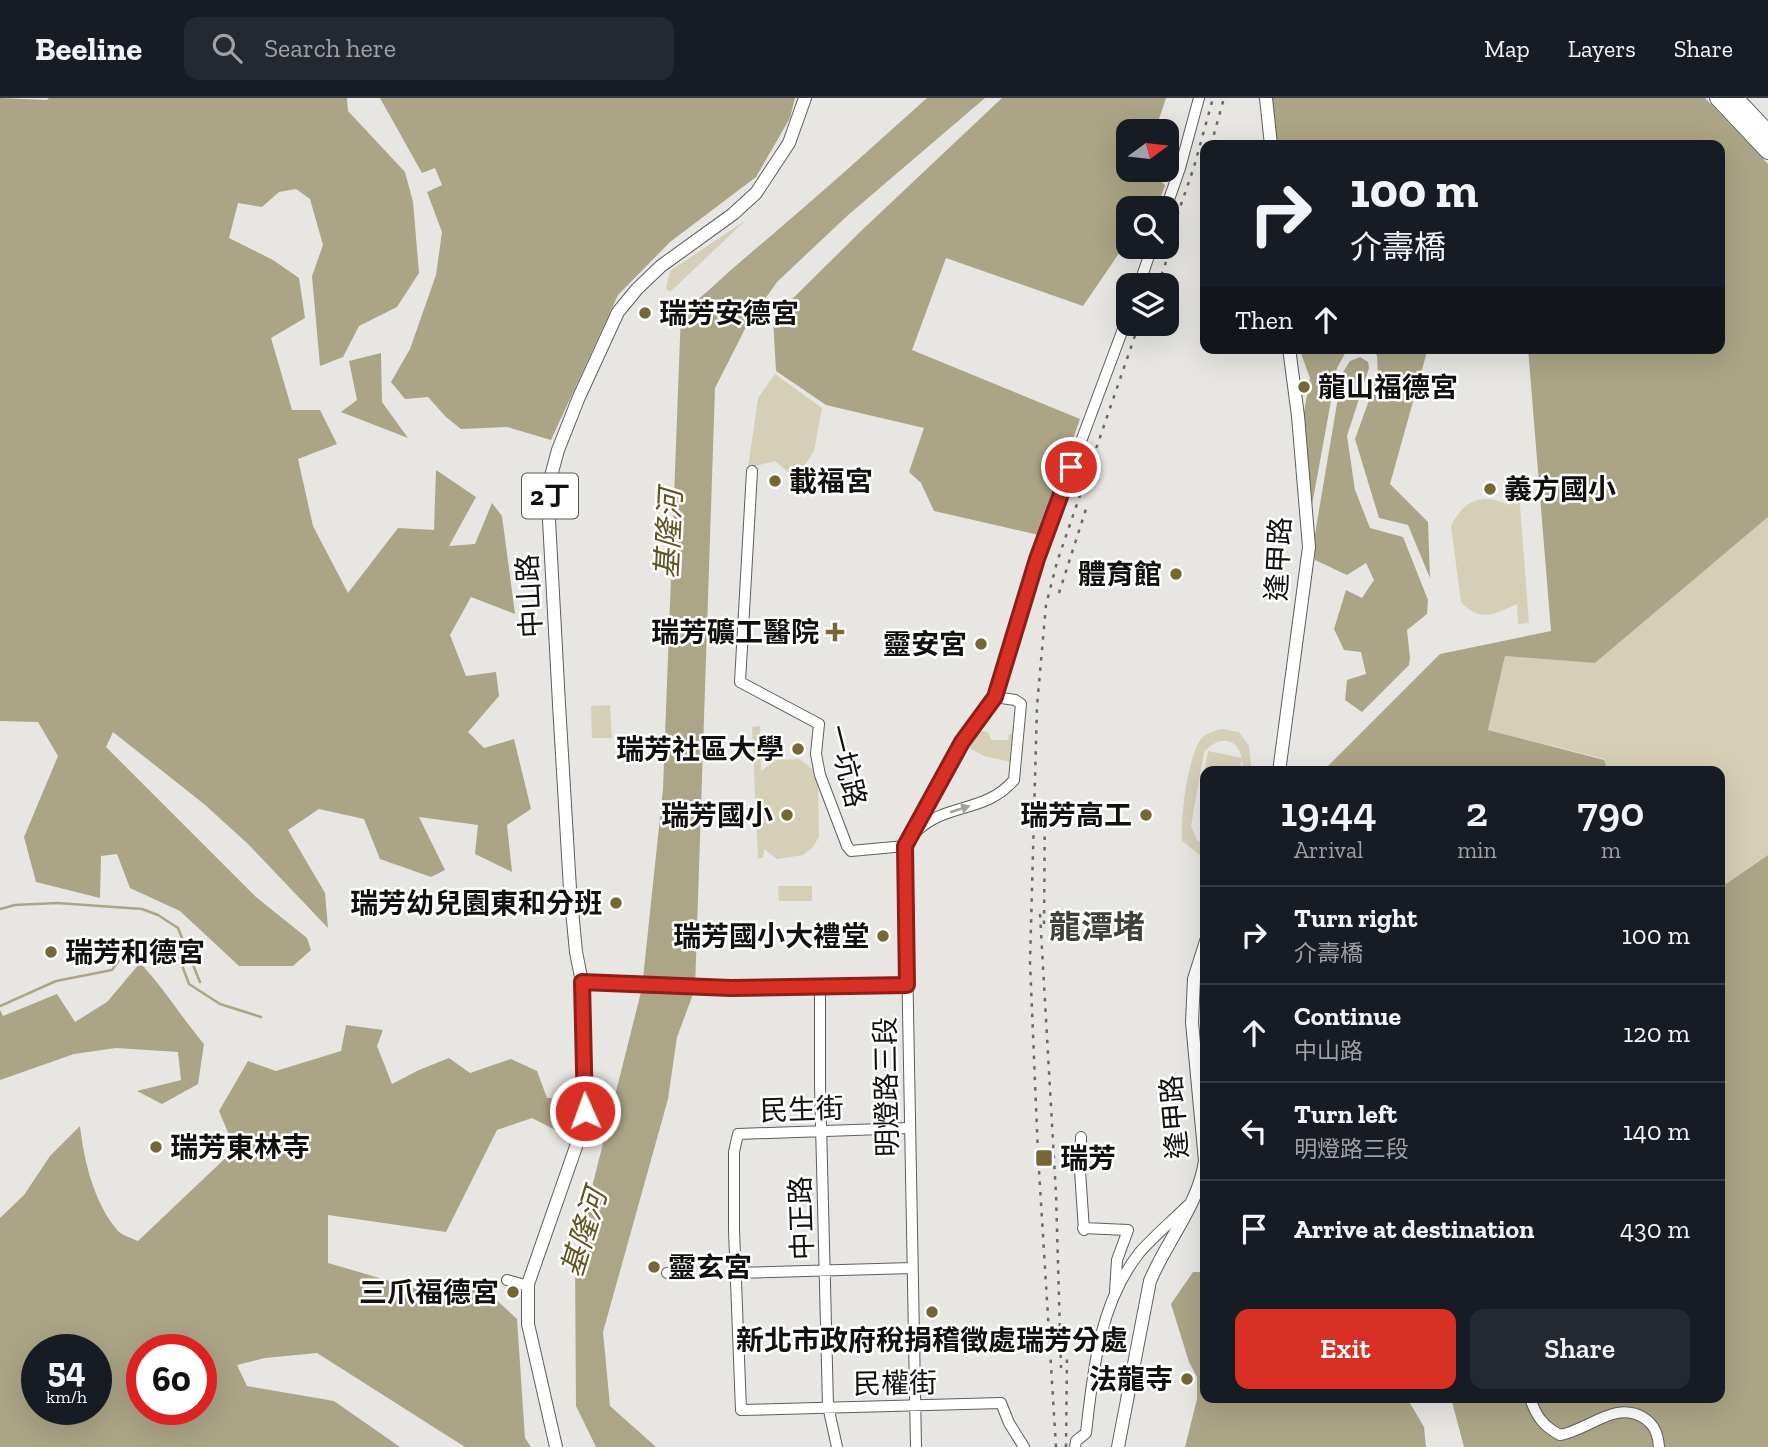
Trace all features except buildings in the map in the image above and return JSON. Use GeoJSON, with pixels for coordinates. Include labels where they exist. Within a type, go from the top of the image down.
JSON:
{"type":"FeatureCollection","features":[{"type":"Feature","properties":{"kind":"highway"},"geometry":{"type":"LineString","coordinates":[[1718,98],[1768,151]]}},
{"type":"Feature","properties":{"kind":"highway"},"geometry":{"type":"LineString","coordinates":[[1735,98],[1768,133]]}},
{"type":"Feature","properties":{"kind":"main road","name":"中山路"},"geometry":{"type":"LineString","coordinates":[[582,982],[571,901],[560,727],[549,520],[551,476],[579,397],[618,312],[661,266],[733,214],[756,193],[789,144],[805,98]]}},
{"type":"Feature","properties":{"kind":"main road"},"geometry":{"type":"LineString","coordinates":[[1266,98],[1270,140]]}},
{"type":"Feature","properties":{"kind":"main road","name":"逢甲路"},"geometry":{"type":"LineString","coordinates":[[1280,766],[1309,547],[1290,354]]}},
{"type":"Feature","properties":{"kind":"main road","name":"逢甲路"},"geometry":{"type":"LineString","coordinates":[[1200,960],[1194,979],[1192,1022],[1200,1108]]}},
{"type":"Feature","properties":{"kind":"main road","name":"2丁"},"geometry":{"type":"LineString","coordinates":[[556,1447],[528,1324],[528,1286],[552,1209],[578,1140],[585,1111],[582,982]]}},
{"type":"Feature","properties":{"kind":"main road","name":"逢甲路"},"geometry":{"type":"LineString","coordinates":[[1118,1447],[1150,1281],[1189,1204],[1200,1174]]}},
{"type":"Feature","properties":{"kind":"street"},"geometry":{"type":"LineString","coordinates":[[1170,196],[1199,98]]}},
{"type":"Feature","properties":{"kind":"street","name":"明燈路三段"},"geometry":{"type":"LineString","coordinates":[[916,1447],[905,846],[962,742],[995,697],[1037,559],[1120,336]]}},
{"type":"Feature","properties":{"kind":"street","name":"一坑路"},"geometry":{"type":"LineString","coordinates":[[752,471],[740,682],[820,724],[816,754],[820,775],[851,851],[905,846]]}},
{"type":"Feature","properties":{"kind":"street"},"geometry":{"type":"LineString","coordinates":[[905,846],[928,821],[995,798],[1014,780],[1021,704],[1016,700],[995,697]]}},
{"type":"Feature","properties":{"kind":"street"},"geometry":{"type":"LineString","coordinates":[[582,982],[731,988],[907,985]]}},
{"type":"Feature","properties":{"kind":"street","name":"中正路"},"geometry":{"type":"LineString","coordinates":[[820,986],[828,1406],[837,1447]]}},
{"type":"Feature","properties":{"kind":"street","name":"民生街"},"geometry":{"type":"LineString","coordinates":[[735,1273],[734,1152],[738,1134],[910,1128]]}},
{"type":"Feature","properties":{"kind":"street"},"geometry":{"type":"LineString","coordinates":[[1081,1137],[1080,1171],[1084,1229],[1128,1230],[1117,1261],[1115,1294]]}},
{"type":"Feature","properties":{"kind":"street","name":"逢甲路"},"geometry":{"type":"LineString","coordinates":[[1074,1447],[1076,1441],[1086,1433],[1095,1354],[1115,1294],[1140,1253],[1189,1204]]}},
{"type":"Feature","properties":{"kind":"street"},"geometry":{"type":"LineString","coordinates":[[735,1273],[912,1268]]}},
{"type":"Feature","properties":{"kind":"street","name":"民權街"},"geometry":{"type":"LineString","coordinates":[[735,1273],[741,1410],[1001,1403],[1009,1423],[1024,1447]]}},
{"type":"Feature","properties":{"kind":"street"},"geometry":{"type":"LineString","coordinates":[[507,1280],[528,1286]]}},
{"type":"Feature","properties":{"kind":"street"},"geometry":{"type":"LineString","coordinates":[[1531,1403],[1534,1413],[1542,1424],[1560,1435],[1571,1433],[1613,1413],[1632,1411],[1655,1429],[1659,1447]]}},
{"type":"Feature","properties":{"kind":"shaded area"},"geometry":{"type":"Polygon","coordinates":[[[0,98],[347,98],[348,111],[405,172],[413,202],[419,273],[397,307],[359,326],[343,357],[320,366],[312,276],[323,245],[310,199],[296,189],[279,192],[262,207],[238,203],[229,238],[273,260],[299,278],[305,318],[271,338],[292,410],[320,410],[337,444],[298,459],[313,526],[348,593],[398,528],[434,530],[436,470],[476,497],[449,546],[475,544],[492,503],[502,516],[515,614],[471,597],[450,635],[466,676],[496,672],[499,696],[468,732],[484,748],[514,739],[531,809],[507,825],[512,872],[475,854],[478,825],[419,817],[445,870],[431,877],[380,859],[364,819],[319,809],[288,830],[325,893],[328,928],[248,844],[204,804],[113,732],[106,747],[256,897],[307,938],[311,950],[293,966],[239,966],[180,911],[130,888],[117,854],[101,856],[100,898],[36,882],[24,837],[58,756],[38,722],[0,721],[0,98]]]}},
{"type":"Feature","properties":{"kind":"shaded area"},"geometry":{"type":"Polygon","coordinates":[[[380,98],[795,98],[790,118],[756,177],[670,242],[618,295],[551,440],[507,427],[461,429],[428,397],[405,399],[391,382],[410,349],[436,275],[442,232],[427,192],[442,185],[435,168],[422,173],[380,98]]]}},
{"type":"Feature","properties":{"kind":"shaded area"},"geometry":{"type":"Polygon","coordinates":[[[1002,98],[1166,98],[1159,119],[1116,119],[1116,182],[1162,182],[1165,185],[1161,196],[1116,196],[1116,258],[1083,306],[946,258],[912,350],[1080,419],[1039,535],[934,511],[921,483],[909,472],[924,428],[826,405],[776,371],[773,318],[1002,98]]]}},
{"type":"Feature","properties":{"kind":"shaded area"},"geometry":{"type":"Polygon","coordinates":[[[1270,98],[1705,98],[1768,164],[1768,517],[1595,663],[1505,656],[1488,730],[1604,760],[1606,766],[1328,766],[1440,654],[1551,631],[1528,354],[1725,354],[1725,140],[1274,140],[1270,98]]]}},
{"type":"Feature","properties":{"kind":"shaded area"},"geometry":{"type":"Polygon","coordinates":[[[746,220],[670,292],[666,288],[670,271],[746,220]]]}},
{"type":"Feature","properties":{"kind":"shaded area"},"geometry":{"type":"Polygon","coordinates":[[[381,353],[382,402],[408,438],[341,412],[357,400],[349,361],[381,353]]]}},
{"type":"Feature","properties":{"kind":"shaded area"},"geometry":{"type":"Polygon","coordinates":[[[1301,354],[1345,354],[1337,368],[1310,516],[1303,418],[1310,378],[1301,354]]]}},
{"type":"Feature","properties":{"kind":"shaded area"},"geometry":{"type":"Polygon","coordinates":[[[1376,354],[1426,354],[1390,484],[1428,522],[1430,578],[1408,525],[1379,518],[1355,439],[1378,375],[1376,354]]]}},
{"type":"Feature","properties":{"kind":"shaded area"},"geometry":{"type":"Polygon","coordinates":[[[1360,357],[1368,362],[1369,368],[1347,436],[1355,490],[1370,528],[1403,537],[1428,600],[1427,614],[1407,630],[1409,665],[1362,712],[1345,700],[1347,680],[1366,674],[1361,652],[1344,650],[1334,629],[1346,590],[1362,598],[1374,580],[1366,563],[1347,575],[1315,560],[1314,540],[1342,374],[1350,361],[1360,357]]]}},
{"type":"Feature","properties":{"kind":"shaded area"},"geometry":{"type":"Polygon","coordinates":[[[775,374],[822,408],[814,451],[796,479],[775,461],[748,468],[758,398],[775,374]]]}},
{"type":"Feature","properties":{"kind":"shaded area"},"geometry":{"type":"Polygon","coordinates":[[[1508,479],[1518,479],[1529,623],[1518,624],[1517,604],[1488,615],[1475,613],[1461,602],[1451,526],[1462,509],[1476,501],[1491,499],[1510,505],[1508,479]]]}},
{"type":"Feature","properties":{"kind":"shaded area"},"geometry":{"type":"Polygon","coordinates":[[[1768,517],[1768,855],[1725,885],[1725,766],[1607,766],[1604,759],[1488,730],[1505,656],[1595,663],[1768,517]]]}},
{"type":"Feature","properties":{"kind":"shaded area"},"geometry":{"type":"Polygon","coordinates":[[[610,705],[612,738],[592,738],[591,706],[610,705]]]}},
{"type":"Feature","properties":{"kind":"shaded area"},"geometry":{"type":"Polygon","coordinates":[[[760,726],[761,771],[776,760],[799,759],[814,770],[818,782],[819,837],[803,855],[777,859],[764,849],[763,858],[758,858],[752,727],[760,726]]]}},
{"type":"Feature","properties":{"kind":"shaded area"},"geometry":{"type":"Polygon","coordinates":[[[1222,729],[1239,732],[1249,746],[1251,766],[1242,766],[1237,747],[1226,741],[1219,741],[1204,752],[1191,826],[1200,842],[1200,855],[1182,841],[1182,818],[1193,757],[1202,738],[1222,729]]]}},
{"type":"Feature","properties":{"kind":"shaded area"},"geometry":{"type":"Polygon","coordinates":[[[977,730],[988,732],[991,740],[1008,740],[1009,734],[1012,734],[1011,762],[984,756],[965,746],[977,730]]]}},
{"type":"Feature","properties":{"kind":"shaded area"},"geometry":{"type":"Polygon","coordinates":[[[1208,751],[1242,758],[1240,766],[1205,766],[1208,751]]]}},
{"type":"Feature","properties":{"kind":"shaded area"},"geometry":{"type":"Polygon","coordinates":[[[1768,855],[1768,1447],[1464,1447],[1452,1403],[1725,1403],[1725,885],[1768,855]]]}},
{"type":"Feature","properties":{"kind":"shaded area"},"geometry":{"type":"Polygon","coordinates":[[[778,886],[812,886],[812,901],[779,901],[778,886]]]}},
{"type":"Feature","properties":{"kind":"shaded area"},"geometry":{"type":"Polygon","coordinates":[[[140,963],[204,1044],[198,1084],[162,1104],[137,1091],[181,1080],[178,1052],[116,1048],[74,1054],[0,1080],[0,1010],[3,1016],[57,994],[75,1022],[107,1002],[140,963]]]}},
{"type":"Feature","properties":{"kind":"shaded area"},"geometry":{"type":"Polygon","coordinates":[[[346,1025],[383,1030],[377,1046],[392,1084],[449,1058],[470,1073],[511,1059],[537,1071],[547,1098],[572,1099],[567,1136],[532,1118],[497,1130],[446,1232],[328,1215],[328,1263],[424,1291],[477,1282],[517,1319],[525,1438],[531,1447],[465,1447],[317,1353],[265,1358],[237,1365],[247,1386],[334,1401],[400,1447],[0,1447],[0,1218],[24,1195],[50,1156],[80,1126],[87,1167],[102,1208],[118,1231],[138,1241],[235,1149],[219,1111],[248,1061],[276,1071],[341,1051],[346,1025]]]}},
{"type":"Feature","properties":{"kind":"shaded area"},"geometry":{"type":"Polygon","coordinates":[[[1193,1272],[1200,1272],[1200,1403],[1410,1403],[1424,1427],[1426,1447],[1185,1447],[1197,1399],[1197,1377],[1189,1362],[1171,1304],[1193,1272]]]}},
{"type":"Feature","properties":{"kind":"water","name":"基隆河"},"geometry":{"type":"Polygon","coordinates":[[[927,98],[985,98],[847,216],[777,282],[748,323],[715,388],[695,989],[677,1037],[668,1099],[603,1332],[610,1406],[656,1447],[596,1447],[576,1406],[575,1255],[642,988],[663,789],[681,312],[927,98]]]}},
{"type":"Feature","properties":{"kind":"waterway"},"geometry":{"type":"LineString","coordinates":[[0,909],[15,905],[57,903],[142,909],[158,915],[178,928],[200,982]]}},
{"type":"Feature","properties":{"kind":"waterway"},"geometry":{"type":"LineString","coordinates":[[0,1006],[56,981],[112,970],[131,944],[139,942],[179,957],[189,984],[220,1004],[261,1017]]}},
{"type":"Feature","properties":{"kind":"railway"},"geometry":{"type":"LineString","coordinates":[[1201,140],[1213,98]]}},
{"type":"Feature","properties":{"kind":"railway"},"geometry":{"type":"LineString","coordinates":[[1212,140],[1224,98]]}},
{"type":"Feature","properties":{"kind":"railway"},"geometry":{"type":"LineString","coordinates":[[1179,210],[1200,145]]}},
{"type":"Feature","properties":{"kind":"railway"},"geometry":{"type":"LineString","coordinates":[[1162,273],[1167,259]]}},
{"type":"Feature","properties":{"kind":"railway"},"geometry":{"type":"LineString","coordinates":[[1056,1447],[1038,1154],[1030,962],[1037,706],[1046,605],[1057,562],[1135,336]]}},
{"type":"Feature","properties":{"kind":"railway"},"geometry":{"type":"LineString","coordinates":[[1059,593],[1086,509]]}},
{"type":"Feature","properties":{"kind":"railway"},"geometry":{"type":"LineString","coordinates":[[1044,924],[1045,798]]}},
{"type":"Feature","properties":{"kind":"railway"},"geometry":{"type":"LineString","coordinates":[[1040,914],[1056,1194],[1061,1368]]}},
{"type":"Feature","properties":{"kind":"railway"},"geometry":{"type":"LineString","coordinates":[[1066,1447],[1067,1357]]}},
{"type":"Feature","properties":{"kind":"place","name":"瑞芳安德宮"},"geometry":{"type":"Point","coordinates":[645,313]}},
{"type":"Feature","properties":{"kind":"place","name":"龍山福德宮"},"geometry":{"type":"Point","coordinates":[1304,387]}},
{"type":"Feature","properties":{"kind":"place","name":"載福宮"},"geometry":{"type":"Point","coordinates":[775,481]}},
{"type":"Feature","properties":{"kind":"place","name":"義方國小"},"geometry":{"type":"Point","coordinates":[1490,489]}},
{"type":"Feature","properties":{"kind":"place","name":"體育館"},"geometry":{"type":"Point","coordinates":[1176,574]}},
{"type":"Feature","properties":{"kind":"place","name":"瑞芳礦工醫院"},"geometry":{"type":"Point","coordinates":[835,632]}},
{"type":"Feature","properties":{"kind":"place","name":"靈安宮"},"geometry":{"type":"Point","coordinates":[981,644]}},
{"type":"Feature","properties":{"kind":"place","name":"瑞芳社區大學"},"geometry":{"type":"Point","coordinates":[798,749]}},
{"type":"Feature","properties":{"kind":"place","name":"瑞芳國小"},"geometry":{"type":"Point","coordinates":[787,815]}},
{"type":"Feature","properties":{"kind":"place","name":"瑞芳高工"},"geometry":{"type":"Point","coordinates":[1146,815]}},
{"type":"Feature","properties":{"kind":"place","name":"瑞芳幼兒園東和分班"},"geometry":{"type":"Point","coordinates":[616,903]}},
{"type":"Feature","properties":{"kind":"place","name":"瑞芳國小大禮堂"},"geometry":{"type":"Point","coordinates":[883,936]}},
{"type":"Feature","properties":{"kind":"place","name":"瑞芳和德宮"},"geometry":{"type":"Point","coordinates":[51,952]}},
{"type":"Feature","properties":{"kind":"place","name":"瑞芳東林寺"},"geometry":{"type":"Point","coordinates":[156,1147]}},
{"type":"Feature","properties":{"kind":"place","name":"瑞芳"},"geometry":{"type":"Point","coordinates":[1044,1158]}},
{"type":"Feature","properties":{"kind":"place","name":"靈玄宮"},"geometry":{"type":"Point","coordinates":[654,1267]}},
{"type":"Feature","properties":{"kind":"place","name":"三爪福德宮"},"geometry":{"type":"Point","coordinates":[513,1292]}},
{"type":"Feature","properties":{"kind":"place","name":"新北市政府稅捐稽徵處瑞芳分處"},"geometry":{"type":"Point","coordinates":[932,1312]}},
{"type":"Feature","properties":{"kind":"place","name":"法龍寺"},"geometry":{"type":"Point","coordinates":[1187,1379]}},
{"type":"Feature","properties":{"kind":"district","name":"龍潭堵"},"geometry":{"type":"Point","coordinates":[1097,927]}},
{"type":"Feature","properties":{"kind":"route"},"geometry":{"type":"LineString","coordinates":[[585,1111],[582,982],[731,988],[907,985],[905,846],[962,742],[995,697],[1037,559],[1071,467]]}}]}
